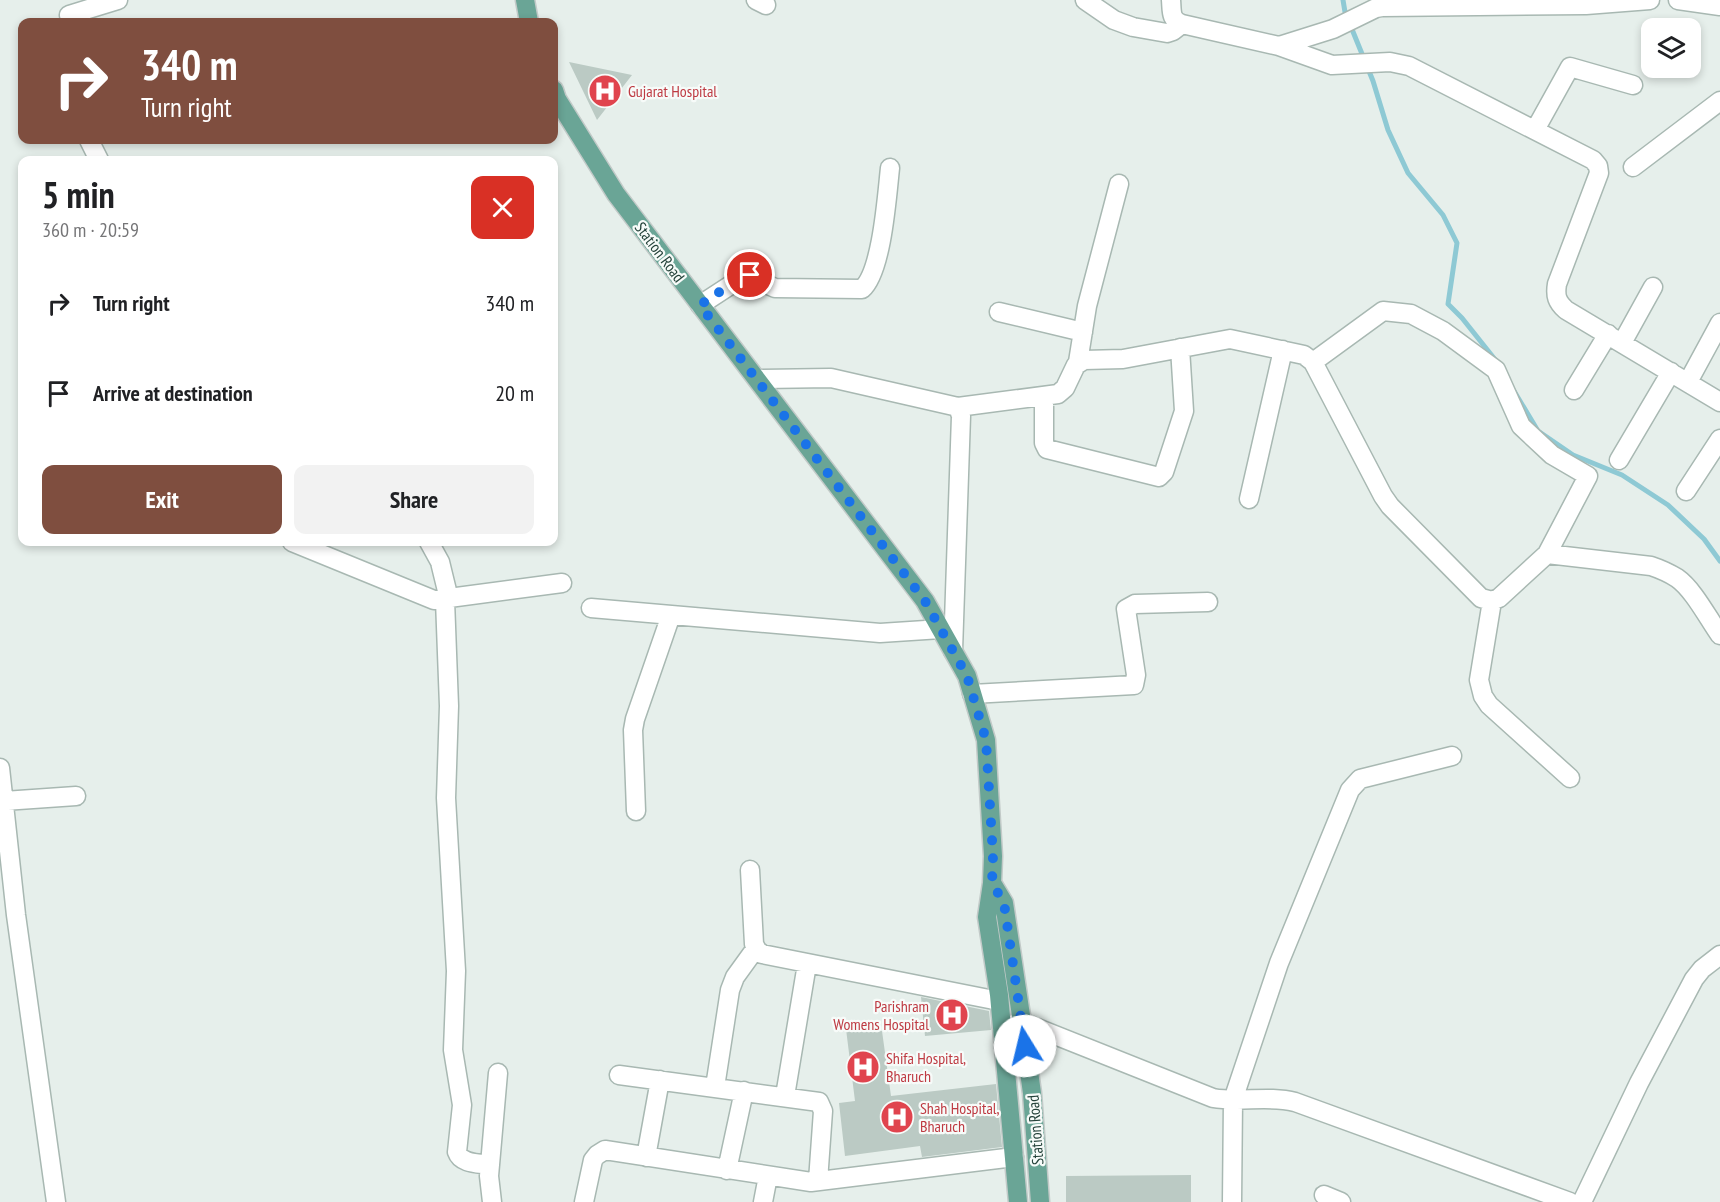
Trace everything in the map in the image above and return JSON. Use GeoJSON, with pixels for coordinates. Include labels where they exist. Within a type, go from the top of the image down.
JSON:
{"type":"FeatureCollection","features":[{"type":"Feature","properties":{"kind":"main road"},"geometry":{"type":"LineString","coordinates":[[525,0],[528,18]]}},
{"type":"Feature","properties":{"kind":"main road","name":"Station Road"},"geometry":{"type":"LineString","coordinates":[[558,101],[616,194],[925,601],[967,676],[986,740],[993,856],[992,883],[987,911],[1002,1027],[1018,1202]]}},
{"type":"Feature","properties":{"kind":"main road","name":"Station Road"},"geometry":{"type":"LineString","coordinates":[[992,883],[1004,903],[1022,1022],[1032,1093],[1040,1202]]}},
{"type":"Feature","properties":{"kind":"street"},"geometry":{"type":"LineString","coordinates":[[68,13],[118,0]]}},
{"type":"Feature","properties":{"kind":"street"},"geometry":{"type":"LineString","coordinates":[[1085,0],[1114,20],[1132,27],[1167,33],[1182,24]]}},
{"type":"Feature","properties":{"kind":"street"},"geometry":{"type":"LineString","coordinates":[[1171,0],[1174,20],[1182,24],[1279,46],[1332,65],[1390,62],[1408,66],[1593,160],[1599,172],[1557,284],[1555,294],[1558,302],[1566,310],[1720,402]]}},
{"type":"Feature","properties":{"kind":"street"},"geometry":{"type":"LineString","coordinates":[[1279,46],[1333,30],[1374,4],[1586,5],[1650,0]]}},
{"type":"Feature","properties":{"kind":"street"},"geometry":{"type":"LineString","coordinates":[[1677,0],[1720,6]]}},
{"type":"Feature","properties":{"kind":"street"},"geometry":{"type":"LineString","coordinates":[[1535,130],[1570,67],[1633,85]]}},
{"type":"Feature","properties":{"kind":"street"},"geometry":{"type":"LineString","coordinates":[[1633,168],[1720,101]]}},
{"type":"Feature","properties":{"kind":"street"},"geometry":{"type":"LineString","coordinates":[[700,305],[747,274],[776,288],[862,289],[870,279],[880,244],[890,168]]}},
{"type":"Feature","properties":{"kind":"street"},"geometry":{"type":"LineString","coordinates":[[757,379],[831,378],[958,407],[1058,394],[1064,391],[1078,362],[1087,306],[1119,184]]}},
{"type":"Feature","properties":{"kind":"street"},"geometry":{"type":"LineString","coordinates":[[1574,390],[1653,287]]}},
{"type":"Feature","properties":{"kind":"street"},"geometry":{"type":"LineString","coordinates":[[1078,362],[1123,359],[1230,339],[1304,355],[1313,362],[1390,506],[1482,597],[1492,601],[1499,598],[1546,554],[1588,476],[1552,455],[1521,426],[1496,370],[1443,331],[1411,314],[1383,311],[1313,362]]}},
{"type":"Feature","properties":{"kind":"street"},"geometry":{"type":"LineString","coordinates":[[999,312],[1083,332]]}},
{"type":"Feature","properties":{"kind":"street"},"geometry":{"type":"LineString","coordinates":[[1688,382],[1720,324]]}},
{"type":"Feature","properties":{"kind":"street"},"geometry":{"type":"LineString","coordinates":[[1044,396],[1044,443],[1047,449],[1159,477],[1164,472],[1184,411],[1180,348]]}},
{"type":"Feature","properties":{"kind":"street"},"geometry":{"type":"LineString","coordinates":[[1249,499],[1283,350]]}},
{"type":"Feature","properties":{"kind":"street"},"geometry":{"type":"LineString","coordinates":[[1619,460],[1671,372]]}},
{"type":"Feature","properties":{"kind":"street"},"geometry":{"type":"LineString","coordinates":[[953,651],[961,416],[958,407]]}},
{"type":"Feature","properties":{"kind":"street"},"geometry":{"type":"LineString","coordinates":[[1686,491],[1720,439]]}},
{"type":"Feature","properties":{"kind":"street"},"geometry":{"type":"LineString","coordinates":[[301,546],[430,599],[562,583]]}},
{"type":"Feature","properties":{"kind":"street"},"geometry":{"type":"LineString","coordinates":[[431,546],[440,562],[453,598],[447,805],[456,971],[453,1050],[462,1105],[457,1152],[462,1160],[490,1165]]}},
{"type":"Feature","properties":{"kind":"street"},"geometry":{"type":"LineString","coordinates":[[1546,554],[1651,566],[1665,571],[1686,587],[1720,635]]}},
{"type":"Feature","properties":{"kind":"street"},"geometry":{"type":"LineString","coordinates":[[1492,601],[1479,680],[1482,696],[1489,705],[1570,778]]}},
{"type":"Feature","properties":{"kind":"street"},"geometry":{"type":"LineString","coordinates":[[972,694],[1134,685],[1136,675],[1126,609],[1135,604],[1208,602]]}},
{"type":"Feature","properties":{"kind":"street"},"geometry":{"type":"LineString","coordinates":[[591,608],[880,633],[941,629]]}},
{"type":"Feature","properties":{"kind":"street"},"geometry":{"type":"LineString","coordinates":[[636,811],[633,730],[670,615]]}},
{"type":"Feature","properties":{"kind":"street"},"geometry":{"type":"LineString","coordinates":[[1232,1202],[1233,1100],[1279,963],[1350,790],[1360,779],[1452,756]]}},
{"type":"Feature","properties":{"kind":"street"},"geometry":{"type":"LineString","coordinates":[[0,768],[4,801],[7,893],[56,1202]]}},
{"type":"Feature","properties":{"kind":"street"},"geometry":{"type":"LineString","coordinates":[[4,801],[76,796]]}},
{"type":"Feature","properties":{"kind":"street"},"geometry":{"type":"LineString","coordinates":[[715,1087],[730,990],[735,977],[756,948],[750,870]]}},
{"type":"Feature","properties":{"kind":"street"},"geometry":{"type":"LineString","coordinates":[[756,948],[769,957],[999,1001]]}},
{"type":"Feature","properties":{"kind":"street"},"geometry":{"type":"LineString","coordinates":[[1582,1202],[1639,1083],[1694,979],[1702,969],[1720,955]]}},
{"type":"Feature","properties":{"kind":"street"},"geometry":{"type":"LineString","coordinates":[[785,1096],[807,964]]}},
{"type":"Feature","properties":{"kind":"street"},"geometry":{"type":"LineString","coordinates":[[1002,1027],[1022,1022],[1213,1098],[1281,1099],[1295,1102],[1570,1202]]}},
{"type":"Feature","properties":{"kind":"street"},"geometry":{"type":"LineString","coordinates":[[492,1202],[490,1165],[498,1073]]}},
{"type":"Feature","properties":{"kind":"street"},"geometry":{"type":"LineString","coordinates":[[619,1075],[815,1100],[822,1106],[823,1111],[818,1181]]}},
{"type":"Feature","properties":{"kind":"street"},"geometry":{"type":"LineString","coordinates":[[646,1156],[660,1080]]}},
{"type":"Feature","properties":{"kind":"street"},"geometry":{"type":"LineString","coordinates":[[727,1170],[744,1091]]}},
{"type":"Feature","properties":{"kind":"street"},"geometry":{"type":"LineString","coordinates":[[584,1202],[594,1160],[601,1151],[605,1150],[804,1182],[1014,1157]]}},
{"type":"Feature","properties":{"kind":"street"},"geometry":{"type":"LineString","coordinates":[[763,1202],[768,1176]]}},
{"type":"Feature","properties":{"kind":"building"},"geometry":{"type":"Polygon","coordinates":[[[569,62],[632,75],[597,120],[569,62]]]}},
{"type":"Feature","properties":{"kind":"building"},"geometry":{"type":"Polygon","coordinates":[[[921,997],[989,1011],[991,1030],[925,1036],[921,997]]]}},
{"type":"Feature","properties":{"kind":"building"},"geometry":{"type":"Polygon","coordinates":[[[874,1026],[875,1032],[882,1031],[891,1096],[996,1084],[1002,1147],[922,1157],[920,1146],[845,1156],[839,1103],[855,1101],[846,1029],[874,1026]]]}},
{"type":"Feature","properties":{"kind":"building"},"geometry":{"type":"Polygon","coordinates":[[[1191,1175],[1191,1202],[1066,1202],[1066,1176],[1191,1175]]]}},
{"type":"Feature","properties":{"kind":"waterway"},"geometry":{"type":"LineString","coordinates":[[1343,0],[1345,12],[1373,81],[1388,130],[1408,173],[1443,215],[1457,243],[1448,304],[1497,362]]}},
{"type":"Feature","properties":{"kind":"waterway"},"geometry":{"type":"LineString","coordinates":[[1514,391],[1538,431],[1573,455],[1622,475],[1668,505],[1704,539],[1720,561]]}},
{"type":"Feature","properties":{"kind":"place","name":"Gujarat Hospital"},"geometry":{"type":"Point","coordinates":[605,91]}},
{"type":"Feature","properties":{"kind":"place","name":"Parishram Womens Hospital"},"geometry":{"type":"Point","coordinates":[952,1015]}},
{"type":"Feature","properties":{"kind":"place","name":"Shifa Hospital, Bharuch"},"geometry":{"type":"Point","coordinates":[863,1067]}},
{"type":"Feature","properties":{"kind":"place","name":"Shah Hospital, Bharuch"},"geometry":{"type":"Point","coordinates":[897,1117]}},
{"type":"Feature","properties":{"kind":"route"},"geometry":{"type":"LineString","coordinates":[[750,275],[743,276],[700,305],[925,601],[967,676],[986,740],[993,856],[992,883],[1004,903],[1025,1046]]}}]}
